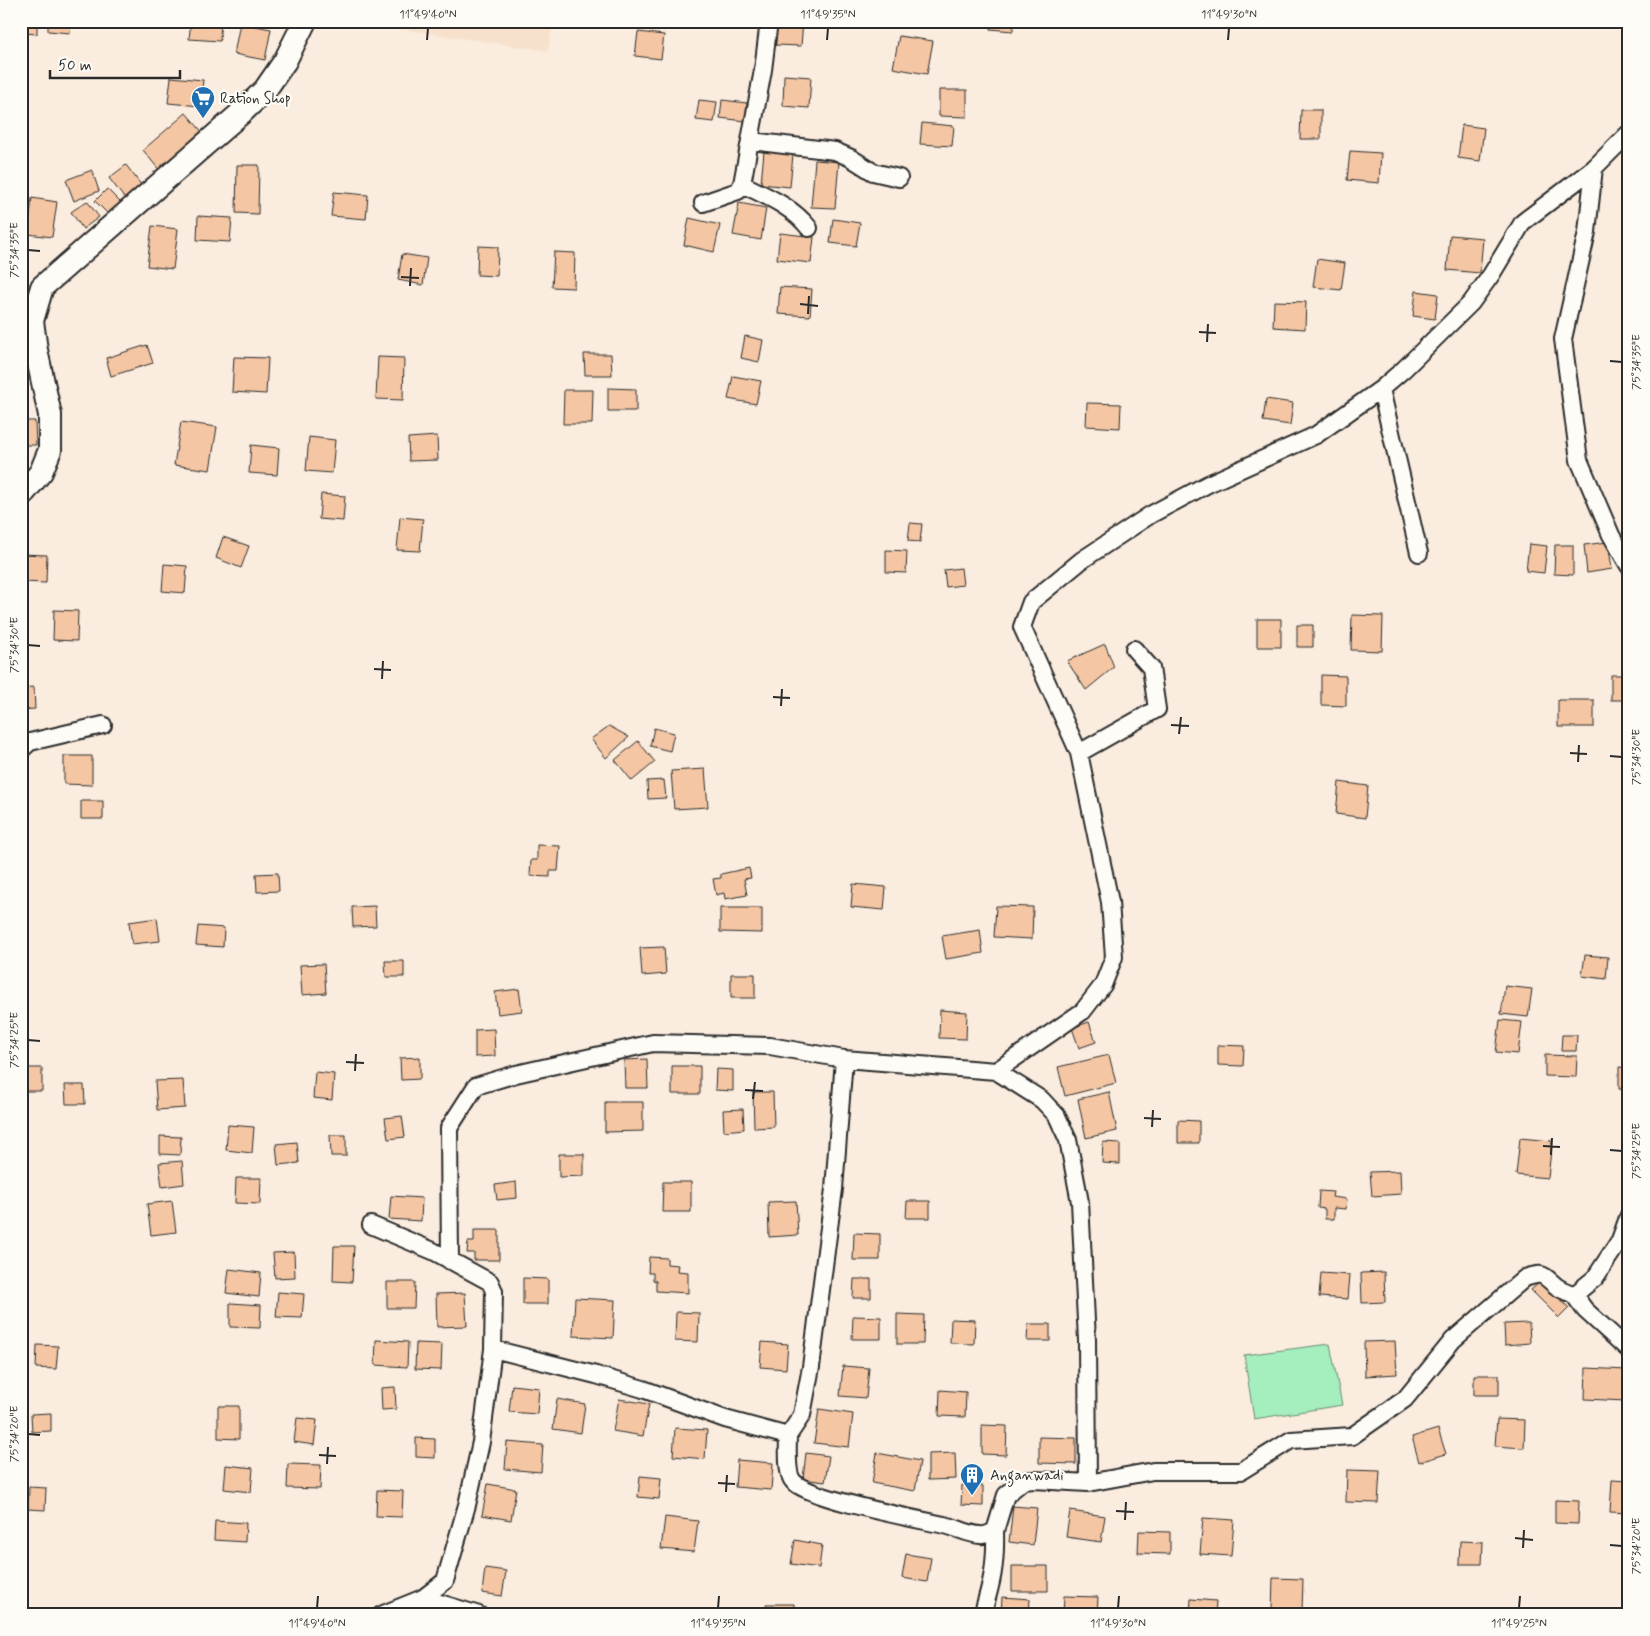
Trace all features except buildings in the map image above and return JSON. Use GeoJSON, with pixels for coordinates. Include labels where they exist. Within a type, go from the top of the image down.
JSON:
{"type":"FeatureCollection","features":[{"type":"Feature","properties":{"kind":"main road"},"geometry":{"type":"LineString","coordinates":[[21,496],[41,472],[50,450],[50,415],[36,350],[32,321],[42,287],[265,90],[285,61],[305,21]]}},
{"type":"Feature","properties":{"kind":"street"},"geometry":{"type":"LineString","coordinates":[[704,203],[738,191],[742,184],[764,70],[769,21]]}},
{"type":"Feature","properties":{"kind":"street"},"geometry":{"type":"LineString","coordinates":[[996,1071],[1083,1011],[1103,985],[1114,957],[1110,902],[1079,753],[1022,627],[1031,602],[1082,560],[1150,515],[1208,484],[1316,435],[1381,389],[1471,303],[1491,275],[1523,222],[1594,168],[1629,133]]}},
{"type":"Feature","properties":{"kind":"street"},"geometry":{"type":"LineString","coordinates":[[751,141],[834,151],[851,158],[873,172],[899,178]]}},
{"type":"Feature","properties":{"kind":"street"},"geometry":{"type":"LineString","coordinates":[[1594,168],[1587,232],[1562,339],[1579,460],[1611,535],[1629,566]]}},
{"type":"Feature","properties":{"kind":"street"},"geometry":{"type":"LineString","coordinates":[[742,184],[784,205],[804,221],[809,228]]}},
{"type":"Feature","properties":{"kind":"street"},"geometry":{"type":"LineString","coordinates":[[1381,389],[1420,553]]}},
{"type":"Feature","properties":{"kind":"street"},"geometry":{"type":"LineString","coordinates":[[1079,753],[1157,709],[1151,668],[1134,649]]}},
{"type":"Feature","properties":{"kind":"street"},"geometry":{"type":"LineString","coordinates":[[21,750],[30,742],[103,725]]}},
{"type":"Feature","properties":{"kind":"street"},"geometry":{"type":"LineString","coordinates":[[450,1261],[449,1128],[476,1086],[516,1074],[653,1043],[770,1046],[844,1058],[996,1071],[1042,1100],[1057,1116],[1068,1140],[1080,1202],[1087,1340],[1088,1483]]}},
{"type":"Feature","properties":{"kind":"street"},"geometry":{"type":"LineString","coordinates":[[844,1058],[834,1189],[811,1367],[802,1415],[788,1436],[789,1471],[792,1480],[800,1487],[829,1498],[946,1525],[966,1533],[983,1536],[995,1531]]}},
{"type":"Feature","properties":{"kind":"street"},"geometry":{"type":"LineString","coordinates":[[1574,1294],[1595,1278],[1620,1240],[1629,1215]]}},
{"type":"Feature","properties":{"kind":"street"},"geometry":{"type":"LineString","coordinates":[[371,1225],[433,1251],[490,1282],[494,1292],[493,1349],[481,1442],[467,1505],[445,1581],[423,1598],[380,1615]]}},
{"type":"Feature","properties":{"kind":"street"},"geometry":{"type":"LineString","coordinates":[[982,1615],[996,1556],[995,1531],[1006,1495],[1023,1481],[1088,1483],[1153,1471],[1241,1471],[1291,1440],[1352,1436],[1405,1399],[1453,1340],[1524,1278],[1538,1273],[1545,1276],[1558,1288],[1574,1294],[1585,1310],[1629,1350]]}},
{"type":"Feature","properties":{"kind":"street"},"geometry":{"type":"LineString","coordinates":[[493,1349],[596,1375],[726,1419],[788,1436]]}},
{"type":"Feature","properties":{"kind":"street"},"geometry":{"type":"LineString","coordinates":[[423,1598],[480,1615]]}},
{"type":"Feature","properties":{"kind":"shaded area"},"geometry":{"type":"Polygon","coordinates":[[[381,21],[553,21],[548,51],[381,26],[381,21]]]}},
{"type":"Feature","properties":{"kind":"green space"},"geometry":{"type":"Polygon","coordinates":[[[1330,1344],[1342,1405],[1254,1419],[1244,1355],[1330,1344]]]}},
{"type":"Feature","properties":{"kind":"place","name":"Ration Shop"},"geometry":{"type":"Point","coordinates":[203,119]}},
{"type":"Feature","properties":{"kind":"place","name":"Anganwadi"},"geometry":{"type":"Point","coordinates":[972,1496]}}]}
